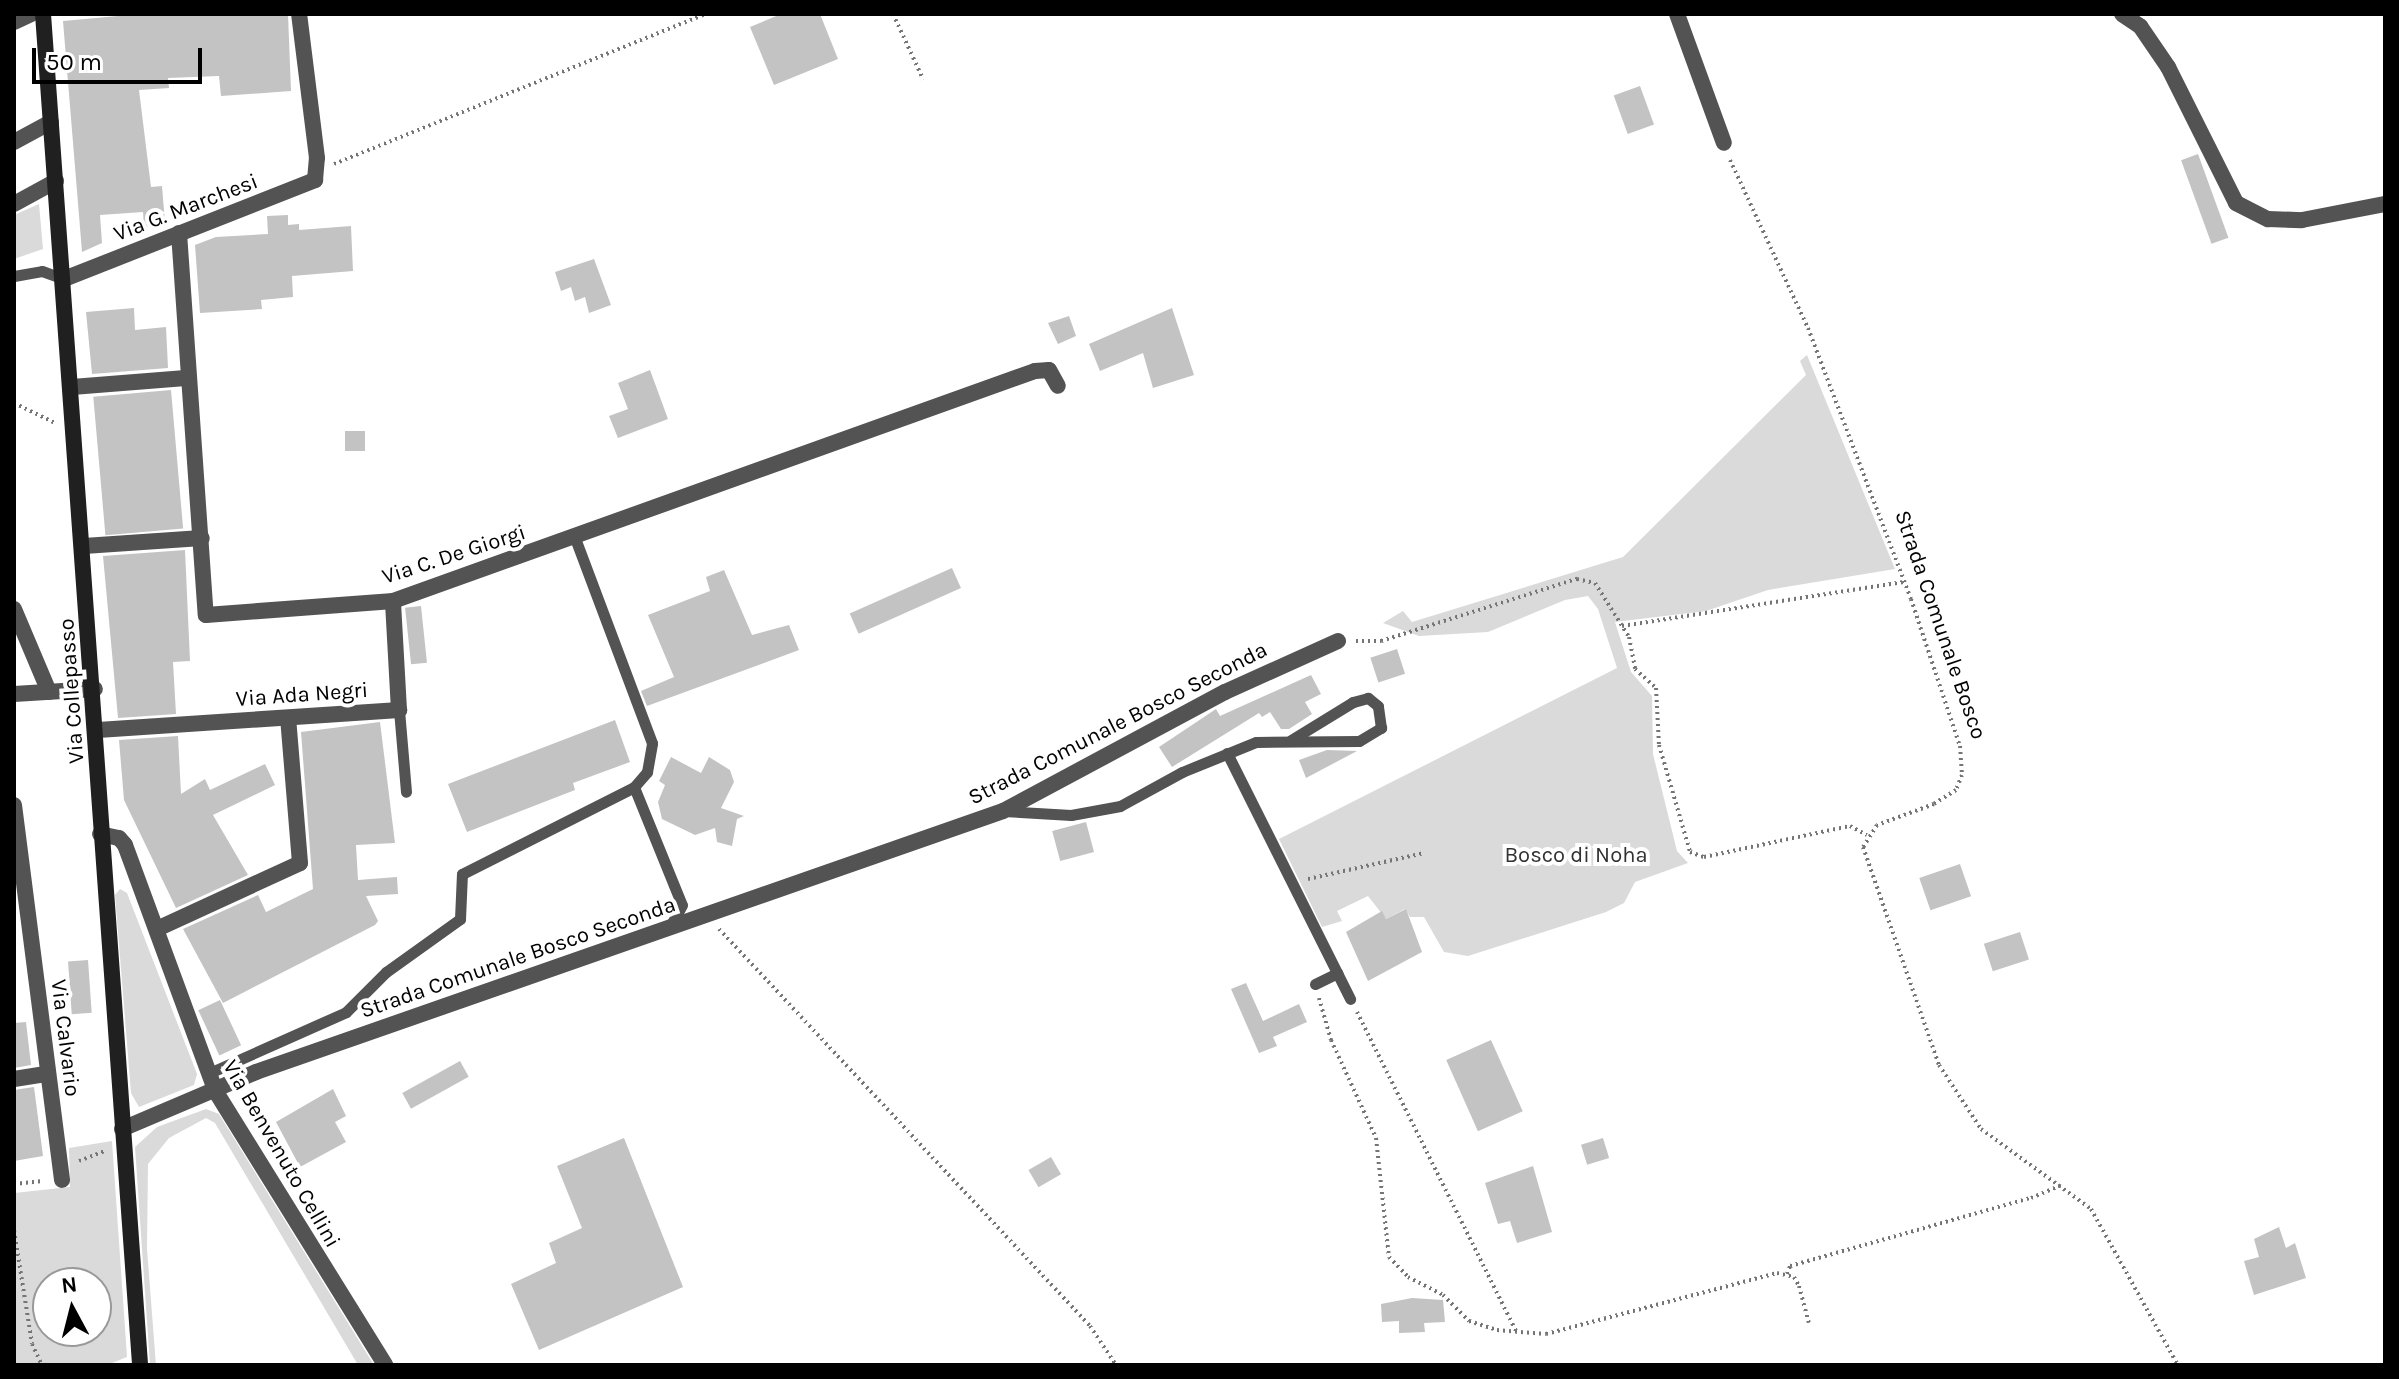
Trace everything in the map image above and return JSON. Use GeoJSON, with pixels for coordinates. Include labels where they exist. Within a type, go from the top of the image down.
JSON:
{"type":"FeatureCollection","features":[{"type":"Feature","properties":{"kind":"street"},"geometry":{"type":"LineString","coordinates":[[14,22],[31,14]]}},
{"type":"Feature","properties":{"kind":"street","name":"Via Collepasso"},"geometry":{"type":"LineString","coordinates":[[43,14],[98,730],[100,834],[140,1365]]}},
{"type":"Feature","properties":{"kind":"street"},"geometry":{"type":"LineString","coordinates":[[299,14],[318,173]]}},
{"type":"Feature","properties":{"kind":"street"},"geometry":{"type":"LineString","coordinates":[[1677,14],[1724,143]]}},
{"type":"Feature","properties":{"kind":"street"},"geometry":{"type":"LineString","coordinates":[[2122,14],[2140,26],[2168,67],[2236,203],[2268,219],[2302,220],[2385,204]]}},
{"type":"Feature","properties":{"kind":"street"},"geometry":{"type":"LineString","coordinates":[[14,142],[51,122]]}},
{"type":"Feature","properties":{"kind":"street","name":"Via G. Marchesi"},"geometry":{"type":"LineString","coordinates":[[64,279],[297,190],[318,173]]}},
{"type":"Feature","properties":{"kind":"street"},"geometry":{"type":"LineString","coordinates":[[14,204],[56,181]]}},
{"type":"Feature","properties":{"kind":"street","name":"Via C. De Giorgi"},"geometry":{"type":"LineString","coordinates":[[179,233],[186,378],[202,538],[206,615],[393,601],[1035,371],[1049,370],[1058,386]]}},
{"type":"Feature","properties":{"kind":"street"},"geometry":{"type":"LineString","coordinates":[[72,387],[186,378]]}},
{"type":"Feature","properties":{"kind":"street"},"geometry":{"type":"LineString","coordinates":[[84,546],[202,538]]}},
{"type":"Feature","properties":{"kind":"street","name":"Via Ada Negri"},"geometry":{"type":"LineString","coordinates":[[98,730],[399,710],[393,601]]}},
{"type":"Feature","properties":{"kind":"street"},"geometry":{"type":"LineString","coordinates":[[14,609],[49,692]]}},
{"type":"Feature","properties":{"kind":"street","name":"Strada Comunale Bosco Seconda"},"geometry":{"type":"LineString","coordinates":[[122,1129],[216,1092],[256,1072],[1003,811],[1225,692],[1338,641]]}},
{"type":"Feature","properties":{"kind":"street"},"geometry":{"type":"LineString","coordinates":[[14,694],[95,689]]}},
{"type":"Feature","properties":{"kind":"street"},"geometry":{"type":"LineString","coordinates":[[159,928],[300,863],[288,718]]}},
{"type":"Feature","properties":{"kind":"street","name":"Via Calvario"},"geometry":{"type":"LineString","coordinates":[[14,805],[21,920],[62,1180]]}},
{"type":"Feature","properties":{"kind":"street","name":"Via Benvenuto Cellini"},"geometry":{"type":"LineString","coordinates":[[100,834],[119,838],[125,845],[159,928],[207,1074],[216,1092],[385,1365]]}},
{"type":"Feature","properties":{"kind":"street"},"geometry":{"type":"LineString","coordinates":[[14,1079],[46,1074]]}},
{"type":"Feature","properties":{"kind":"lane"},"geometry":{"type":"LineString","coordinates":[[14,276],[42,271],[64,279]]}},
{"type":"Feature","properties":{"kind":"lane"},"geometry":{"type":"LineString","coordinates":[[207,1074],[346,1012],[386,972],[460,919],[462,874],[634,787],[647,772],[652,743],[575,538]]}},
{"type":"Feature","properties":{"kind":"lane"},"geometry":{"type":"LineString","coordinates":[[1003,811],[1097,812],[1256,742],[1291,740],[1340,743],[1376,735],[1381,728],[1378,706],[1368,698],[1353,702],[1291,740]]}},
{"type":"Feature","properties":{"kind":"lane"},"geometry":{"type":"LineString","coordinates":[[399,710],[406,792]]}},
{"type":"Feature","properties":{"kind":"lane"},"geometry":{"type":"LineString","coordinates":[[1227,753],[1350,999]]}},
{"type":"Feature","properties":{"kind":"lane"},"geometry":{"type":"LineString","coordinates":[[634,787],[682,905],[669,928]]}},
{"type":"Feature","properties":{"kind":"lane"},"geometry":{"type":"LineString","coordinates":[[1315,984],[1338,973]]}},
{"type":"Feature","properties":{"kind":"path"},"geometry":{"type":"LineString","coordinates":[[318,173],[358,152],[706,14]]}},
{"type":"Feature","properties":{"kind":"path"},"geometry":{"type":"LineString","coordinates":[[893,14],[923,79]]}},
{"type":"Feature","properties":{"kind":"path","name":"Strada Comunale Bosco"},"geometry":{"type":"LineString","coordinates":[[1724,143],[1808,328],[1904,581],[1960,746],[1962,775],[1946,799],[1877,825],[1867,835]]}},
{"type":"Feature","properties":{"kind":"path"},"geometry":{"type":"LineString","coordinates":[[14,403],[56,423],[73,419]]}},
{"type":"Feature","properties":{"kind":"path"},"geometry":{"type":"LineString","coordinates":[[1338,641],[1381,641],[1577,579],[1595,583],[1605,593],[1622,626],[1635,669],[1656,688],[1659,745],[1690,852],[1696,858],[1850,826],[1867,835],[1864,860],[1939,1065],[1981,1129],[2091,1209],[2106,1230],[2178,1365]]}},
{"type":"Feature","properties":{"kind":"path"},"geometry":{"type":"LineString","coordinates":[[1622,626],[1904,581]]}},
{"type":"Feature","properties":{"kind":"path"},"geometry":{"type":"LineString","coordinates":[[1294,883],[1424,853]]}},
{"type":"Feature","properties":{"kind":"path"},"geometry":{"type":"LineString","coordinates":[[707,916],[881,1108],[1090,1326],[1116,1365]]}},
{"type":"Feature","properties":{"kind":"path"},"geometry":{"type":"LineString","coordinates":[[1315,984],[1331,1040],[1380,1154],[1389,1257],[1408,1277],[1443,1295],[1469,1321],[1517,1333],[1546,1334],[1787,1274]]}},
{"type":"Feature","properties":{"kind":"path"},"geometry":{"type":"LineString","coordinates":[[1350,999],[1517,1333]]}},
{"type":"Feature","properties":{"kind":"path"},"geometry":{"type":"LineString","coordinates":[[14,1184],[62,1180],[75,1163],[111,1148],[122,1129]]}},
{"type":"Feature","properties":{"kind":"path"},"geometry":{"type":"LineString","coordinates":[[1787,1274],[1790,1266],[2031,1198],[2061,1185]]}},
{"type":"Feature","properties":{"kind":"path"},"geometry":{"type":"LineString","coordinates":[[14,1230],[32,1344],[42,1365]]}},
{"type":"Feature","properties":{"kind":"path"},"geometry":{"type":"LineString","coordinates":[[1787,1274],[1799,1286],[1809,1323]]}},
{"type":"Feature","properties":{"kind":"green space"},"geometry":{"type":"Polygon","coordinates":[[[39,204],[43,249],[14,259],[14,215],[39,204]]]}},
{"type":"Feature","properties":{"kind":"green space","name":"Bosco di Noha"},"geometry":{"type":"Polygon","coordinates":[[[1807,355],[1895,569],[1768,590],[1706,611],[1615,622],[1631,672],[1652,696],[1653,754],[1677,851],[1688,863],[1635,882],[1624,903],[1606,912],[1468,956],[1444,952],[1424,917],[1410,917],[1405,909],[1386,919],[1368,896],[1337,911],[1342,921],[1322,927],[1279,839],[1617,668],[1598,609],[1588,596],[1565,600],[1488,632],[1419,636],[1383,623],[1403,611],[1412,622],[1623,557],[1806,375],[1800,361],[1807,355]]]}},
{"type":"Feature","properties":{"kind":"green space"},"geometry":{"type":"Polygon","coordinates":[[[120,889],[127,893],[197,1074],[194,1085],[139,1107],[131,1093],[115,895],[120,889]]]}},
{"type":"Feature","properties":{"kind":"green space"},"geometry":{"type":"Polygon","coordinates":[[[206,1109],[219,1114],[374,1365],[358,1365],[215,1123],[206,1118],[169,1138],[148,1164],[147,1249],[156,1365],[150,1365],[135,1147],[157,1127],[206,1109]]]}},
{"type":"Feature","properties":{"kind":"green space"},"geometry":{"type":"Polygon","coordinates":[[[112,1141],[127,1357],[107,1365],[14,1365],[14,1193],[70,1187],[69,1148],[112,1141]]]}},
{"type":"Feature","properties":{"kind":"building"},"geometry":{"type":"Polygon","coordinates":[[[140,14],[288,14],[291,91],[221,96],[219,76],[168,78],[169,88],[139,90],[151,187],[162,186],[165,223],[144,227],[143,212],[100,215],[102,243],[82,252],[63,21],[140,14]]]}},
{"type":"Feature","properties":{"kind":"building"},"geometry":{"type":"Polygon","coordinates":[[[781,14],[820,14],[838,59],[774,85],[750,27],[781,14]]]}},
{"type":"Feature","properties":{"kind":"building"},"geometry":{"type":"Polygon","coordinates":[[[1640,86],[1654,125],[1628,134],[1614,96],[1640,86]]]}},
{"type":"Feature","properties":{"kind":"building"},"geometry":{"type":"Polygon","coordinates":[[[2198,154],[2228,238],[2212,244],[2181,160],[2198,154]]]}},
{"type":"Feature","properties":{"kind":"building"},"geometry":{"type":"Polygon","coordinates":[[[288,215],[288,225],[299,224],[299,230],[351,226],[353,271],[292,276],[293,297],[261,300],[262,309],[200,313],[195,245],[216,237],[268,234],[267,216],[288,215]]]}},
{"type":"Feature","properties":{"kind":"building"},"geometry":{"type":"Polygon","coordinates":[[[594,259],[611,305],[589,313],[585,297],[575,301],[571,287],[561,291],[555,272],[594,259]]]}},
{"type":"Feature","properties":{"kind":"building"},"geometry":{"type":"Polygon","coordinates":[[[134,308],[135,330],[166,327],[168,368],[92,374],[86,312],[134,308]]]}},
{"type":"Feature","properties":{"kind":"building"},"geometry":{"type":"Polygon","coordinates":[[[1172,308],[1194,375],[1153,388],[1143,353],[1100,371],[1089,344],[1172,308]]]}},
{"type":"Feature","properties":{"kind":"building"},"geometry":{"type":"Polygon","coordinates":[[[1069,316],[1076,336],[1058,344],[1048,323],[1069,316]]]}},
{"type":"Feature","properties":{"kind":"building"},"geometry":{"type":"Polygon","coordinates":[[[650,370],[668,419],[618,438],[609,416],[628,409],[618,383],[650,370]]]}},
{"type":"Feature","properties":{"kind":"building"},"geometry":{"type":"Polygon","coordinates":[[[171,390],[183,528],[105,535],[93,397],[171,390]]]}},
{"type":"Feature","properties":{"kind":"building"},"geometry":{"type":"Polygon","coordinates":[[[345,431],[365,431],[365,451],[345,451],[345,431]]]}},
{"type":"Feature","properties":{"kind":"building"},"geometry":{"type":"Polygon","coordinates":[[[185,550],[190,661],[173,662],[176,714],[118,718],[103,556],[185,550]]]}},
{"type":"Feature","properties":{"kind":"building"},"geometry":{"type":"Polygon","coordinates":[[[952,568],[961,588],[859,634],[850,614],[952,568]]]}},
{"type":"Feature","properties":{"kind":"building"},"geometry":{"type":"Polygon","coordinates":[[[724,570],[752,635],[789,625],[799,650],[647,706],[641,691],[674,677],[648,615],[710,591],[706,577],[724,570]]]}},
{"type":"Feature","properties":{"kind":"building"},"geometry":{"type":"Polygon","coordinates":[[[421,606],[427,663],[411,664],[405,608],[421,606]]]}},
{"type":"Feature","properties":{"kind":"building"},"geometry":{"type":"Polygon","coordinates":[[[1397,649],[1405,674],[1378,682],[1370,658],[1397,649]]]}},
{"type":"Feature","properties":{"kind":"building"},"geometry":{"type":"Polygon","coordinates":[[[1311,675],[1321,694],[1305,702],[1312,714],[1289,729],[1281,729],[1270,712],[1262,717],[1259,713],[1172,767],[1159,747],[1216,709],[1220,716],[1311,675]]]}},
{"type":"Feature","properties":{"kind":"building"},"geometry":{"type":"Polygon","coordinates":[[[615,720],[630,762],[573,783],[575,790],[467,832],[448,784],[615,720]]]}},
{"type":"Feature","properties":{"kind":"building"},"geometry":{"type":"Polygon","coordinates":[[[380,722],[395,843],[356,845],[358,880],[397,877],[398,894],[366,896],[378,921],[375,925],[223,1003],[183,929],[258,895],[266,912],[313,889],[301,732],[380,722]]]}},
{"type":"Feature","properties":{"kind":"building"},"geometry":{"type":"Polygon","coordinates":[[[178,736],[181,794],[205,779],[210,790],[265,764],[275,785],[213,815],[248,875],[176,908],[124,800],[119,740],[178,736]]]}},
{"type":"Feature","properties":{"kind":"building"},"geometry":{"type":"Polygon","coordinates":[[[1327,750],[1357,751],[1306,778],[1299,760],[1327,750]]]}},
{"type":"Feature","properties":{"kind":"building"},"geometry":{"type":"Polygon","coordinates":[[[671,757],[701,773],[709,757],[730,770],[734,782],[721,808],[744,816],[737,819],[732,846],[717,842],[715,828],[695,835],[662,819],[658,802],[665,785],[659,781],[671,757]]]}},
{"type":"Feature","properties":{"kind":"building"},"geometry":{"type":"Polygon","coordinates":[[[1086,822],[1094,852],[1060,861],[1052,831],[1086,822]]]}},
{"type":"Feature","properties":{"kind":"building"},"geometry":{"type":"Polygon","coordinates":[[[1960,864],[1971,896],[1930,910],[1919,878],[1960,864]]]}},
{"type":"Feature","properties":{"kind":"building"},"geometry":{"type":"Polygon","coordinates":[[[1406,909],[1422,952],[1368,981],[1346,932],[1382,911],[1386,919],[1406,909]]]}},
{"type":"Feature","properties":{"kind":"building"},"geometry":{"type":"Polygon","coordinates":[[[2020,932],[2029,960],[1993,971],[1984,944],[2020,932]]]}},
{"type":"Feature","properties":{"kind":"building"},"geometry":{"type":"Polygon","coordinates":[[[88,960],[92,1013],[72,1014],[68,961],[88,960]]]}},
{"type":"Feature","properties":{"kind":"building"},"geometry":{"type":"Polygon","coordinates":[[[1246,983],[1263,1021],[1299,1004],[1307,1022],[1273,1037],[1277,1046],[1259,1053],[1231,989],[1246,983]]]}},
{"type":"Feature","properties":{"kind":"building"},"geometry":{"type":"Polygon","coordinates":[[[220,1000],[241,1045],[219,1055],[198,1010],[220,1000]]]}},
{"type":"Feature","properties":{"kind":"building"},"geometry":{"type":"Polygon","coordinates":[[[26,1022],[31,1065],[14,1068],[14,1023],[26,1022]]]}},
{"type":"Feature","properties":{"kind":"building"},"geometry":{"type":"Polygon","coordinates":[[[1491,1040],[1523,1111],[1478,1131],[1446,1060],[1491,1040]]]}},
{"type":"Feature","properties":{"kind":"building"},"geometry":{"type":"Polygon","coordinates":[[[460,1061],[469,1077],[411,1109],[402,1093],[460,1061]]]}},
{"type":"Feature","properties":{"kind":"building"},"geometry":{"type":"Polygon","coordinates":[[[34,1087],[43,1156],[14,1161],[14,1090],[34,1087]]]}},
{"type":"Feature","properties":{"kind":"building"},"geometry":{"type":"Polygon","coordinates":[[[333,1089],[346,1116],[335,1122],[346,1142],[300,1167],[276,1122],[333,1089]]]}},
{"type":"Feature","properties":{"kind":"building"},"geometry":{"type":"Polygon","coordinates":[[[624,1138],[683,1287],[539,1350],[511,1284],[556,1263],[549,1243],[582,1228],[557,1166],[624,1138]]]}},
{"type":"Feature","properties":{"kind":"building"},"geometry":{"type":"Polygon","coordinates":[[[1603,1138],[1609,1158],[1587,1165],[1581,1145],[1603,1138]]]}},
{"type":"Feature","properties":{"kind":"building"},"geometry":{"type":"Polygon","coordinates":[[[1051,1157],[1061,1174],[1038,1187],[1028,1170],[1051,1157]]]}},
{"type":"Feature","properties":{"kind":"building"},"geometry":{"type":"Polygon","coordinates":[[[1533,1166],[1552,1232],[1517,1243],[1510,1221],[1498,1224],[1485,1183],[1533,1166]]]}},
{"type":"Feature","properties":{"kind":"building"},"geometry":{"type":"Polygon","coordinates":[[[2279,1227],[2286,1248],[2295,1243],[2306,1278],[2254,1295],[2244,1261],[2259,1257],[2254,1239],[2279,1227]]]}},
{"type":"Feature","properties":{"kind":"building"},"geometry":{"type":"Polygon","coordinates":[[[1412,1298],[1443,1300],[1445,1322],[1424,1323],[1425,1332],[1399,1333],[1399,1321],[1382,1322],[1381,1304],[1412,1298]]]}}]}
